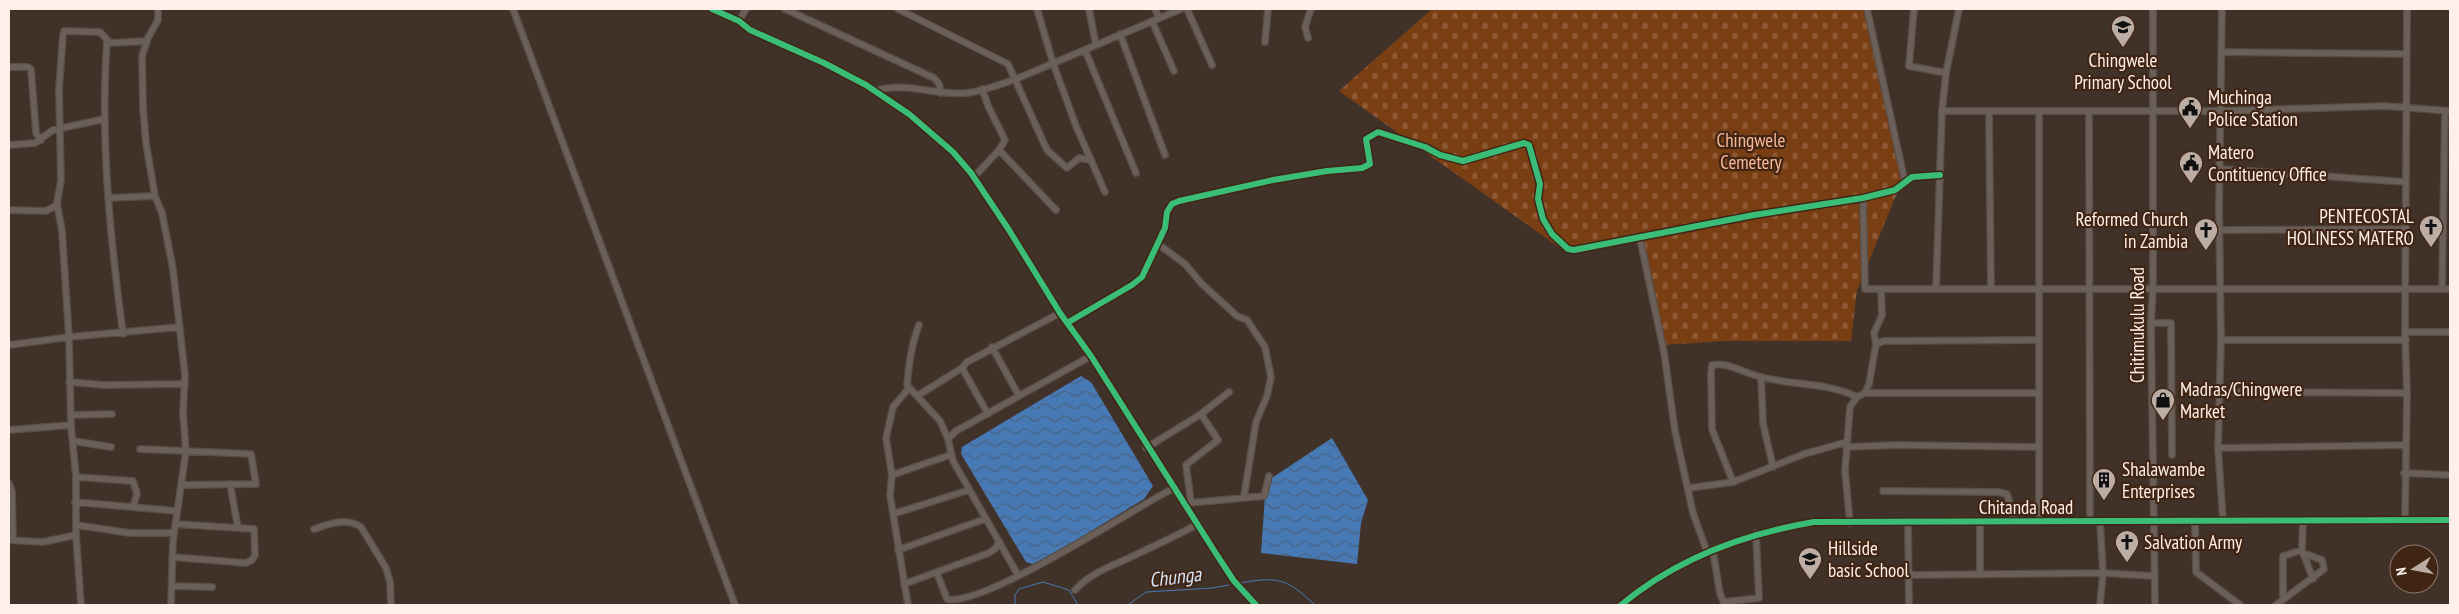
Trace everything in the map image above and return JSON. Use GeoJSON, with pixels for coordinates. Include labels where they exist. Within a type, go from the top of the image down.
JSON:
{"type":"FeatureCollection","features":[{"type":"Feature","properties":{"kind":"street"},"geometry":{"type":"LineString","coordinates":[[158,9],[158,20],[146,41],[142,66],[142,98],[146,142],[155,196],[162,213],[173,269],[185,384],[183,413],[186,451],[183,485],[173,533],[172,605]]}},
{"type":"Feature","properties":{"kind":"street"},"geometry":{"type":"LineString","coordinates":[[513,9],[735,605]]}},
{"type":"Feature","properties":{"kind":"street"},"geometry":{"type":"LineString","coordinates":[[712,9],[739,22],[750,30],[824,62],[875,91],[926,127],[953,152],[974,177],[1009,230],[1060,313],[1091,356],[1146,448],[1174,488],[1188,503],[1198,524],[1234,581],[1256,605]]}},
{"type":"Feature","properties":{"kind":"street"},"geometry":{"type":"LineString","coordinates":[[739,22],[746,9]]}},
{"type":"Feature","properties":{"kind":"street"},"geometry":{"type":"LineString","coordinates":[[785,9],[934,78],[939,84],[941,93]]}},
{"type":"Feature","properties":{"kind":"street"},"geometry":{"type":"LineString","coordinates":[[898,9],[1006,62],[1016,79],[1047,150],[1067,168],[1079,158],[1091,160]]}},
{"type":"Feature","properties":{"kind":"street"},"geometry":{"type":"LineString","coordinates":[[1037,9],[1053,63],[1076,126],[1105,192]]}},
{"type":"Feature","properties":{"kind":"street"},"geometry":{"type":"LineString","coordinates":[[1089,9],[1096,45]]}},
{"type":"Feature","properties":{"kind":"street"},"geometry":{"type":"LineString","coordinates":[[1155,9],[1159,18]]}},
{"type":"Feature","properties":{"kind":"street"},"geometry":{"type":"LineString","coordinates":[[875,91],[894,86],[941,93],[968,93],[1016,79],[1181,9]]}},
{"type":"Feature","properties":{"kind":"street"},"geometry":{"type":"LineString","coordinates":[[1187,9],[1212,65]]}},
{"type":"Feature","properties":{"kind":"street"},"geometry":{"type":"LineString","coordinates":[[1265,42],[1268,9]]}},
{"type":"Feature","properties":{"kind":"street"},"geometry":{"type":"LineString","coordinates":[[1308,38],[1305,27],[1311,9]]}},
{"type":"Feature","properties":{"kind":"street"},"geometry":{"type":"LineString","coordinates":[[1866,9],[1905,182]]}},
{"type":"Feature","properties":{"kind":"street"},"geometry":{"type":"LineString","coordinates":[[1914,9],[1909,66],[1946,73]]}},
{"type":"Feature","properties":{"kind":"street"},"geometry":{"type":"LineString","coordinates":[[1936,289],[1942,111],[1946,73],[1959,9]]}},
{"type":"Feature","properties":{"kind":"street","name":"Chitimukulu Road"},"geometry":{"type":"LineString","coordinates":[[2152,9],[2153,290],[2151,323],[2152,521],[2155,605]]}},
{"type":"Feature","properties":{"kind":"street"},"geometry":{"type":"LineString","coordinates":[[2222,9],[2220,169],[2221,340],[2218,448],[2223,520]]}},
{"type":"Feature","properties":{"kind":"street"},"geometry":{"type":"LineString","coordinates":[[2405,520],[2404,473],[2408,393],[2405,332],[2407,9]]}},
{"type":"Feature","properties":{"kind":"street"},"geometry":{"type":"LineString","coordinates":[[1152,21],[1174,71]]}},
{"type":"Feature","properties":{"kind":"street"},"geometry":{"type":"LineString","coordinates":[[81,605],[76,535],[76,477],[69,382],[69,337],[62,231],[57,204],[61,180],[59,136],[62,128],[60,89],[64,31],[101,32],[106,41],[104,119],[108,198],[123,334]]}},
{"type":"Feature","properties":{"kind":"street"},"geometry":{"type":"LineString","coordinates":[[1120,34],[1165,155]]}},
{"type":"Feature","properties":{"kind":"street"},"geometry":{"type":"LineString","coordinates":[[106,41],[132,44],[146,41]]}},
{"type":"Feature","properties":{"kind":"street"},"geometry":{"type":"LineString","coordinates":[[1085,50],[1136,173]]}},
{"type":"Feature","properties":{"kind":"street"},"geometry":{"type":"LineString","coordinates":[[2222,52],[2407,54]]}},
{"type":"Feature","properties":{"kind":"street"},"geometry":{"type":"LineString","coordinates":[[9,67],[28,67],[31,69],[36,133],[41,140]]}},
{"type":"Feature","properties":{"kind":"street"},"geometry":{"type":"LineString","coordinates":[[974,177],[1000,150],[1005,137],[989,108],[982,89]]}},
{"type":"Feature","properties":{"kind":"street"},"geometry":{"type":"LineString","coordinates":[[1942,111],[2221,111],[2407,107],[2447,111],[2442,290]]}},
{"type":"Feature","properties":{"kind":"street"},"geometry":{"type":"LineString","coordinates":[[1989,112],[1991,288]]}},
{"type":"Feature","properties":{"kind":"street"},"geometry":{"type":"LineString","coordinates":[[2039,112],[2038,446],[2040,522]]}},
{"type":"Feature","properties":{"kind":"street"},"geometry":{"type":"LineString","coordinates":[[2089,112],[2091,288],[2090,522]]}},
{"type":"Feature","properties":{"kind":"street"},"geometry":{"type":"LineString","coordinates":[[9,145],[26,145],[41,140],[53,130],[104,119]]}},
{"type":"Feature","properties":{"kind":"street"},"geometry":{"type":"LineString","coordinates":[[1067,323],[1140,279],[1165,228],[1167,212],[1172,204],[1188,197],[1273,180],[1327,171],[1362,168],[1370,164],[1366,138],[1378,132],[1426,147],[1440,155],[1463,161],[1524,143],[1529,145],[1540,184],[1538,199],[1540,213],[1552,234],[1564,246],[1574,250],[1640,239],[1754,215],[1863,198],[1895,190],[1912,177],[1940,175]]}},
{"type":"Feature","properties":{"kind":"street"},"geometry":{"type":"LineString","coordinates":[[1000,150],[1056,210]]}},
{"type":"Feature","properties":{"kind":"street"},"geometry":{"type":"LineString","coordinates":[[2220,169],[2406,182]]}},
{"type":"Feature","properties":{"kind":"street"},"geometry":{"type":"LineString","coordinates":[[108,198],[155,196]]}},
{"type":"Feature","properties":{"kind":"street"},"geometry":{"type":"LineString","coordinates":[[1863,198],[1865,289],[2450,290]]}},
{"type":"Feature","properties":{"kind":"street"},"geometry":{"type":"LineString","coordinates":[[9,210],[46,211],[57,204]]}},
{"type":"Feature","properties":{"kind":"street"},"geometry":{"type":"LineString","coordinates":[[2221,230],[2406,229]]}},
{"type":"Feature","properties":{"kind":"street"},"geometry":{"type":"LineString","coordinates":[[1640,239],[1656,307],[1675,431],[1693,513],[1710,550],[1724,604],[1760,598],[1756,534]]}},
{"type":"Feature","properties":{"kind":"street"},"geometry":{"type":"LineString","coordinates":[[1158,244],[1185,264],[1202,284],[1237,316],[1247,320],[1266,347],[1271,378],[1256,422],[1244,496]]}},
{"type":"Feature","properties":{"kind":"street"},"geometry":{"type":"LineString","coordinates":[[1850,523],[1846,492],[1846,444],[1850,407],[1857,397],[1865,392],[1869,384],[1876,344],[1874,333],[1882,315],[1881,289]]}},
{"type":"Feature","properties":{"kind":"street"},"geometry":{"type":"LineString","coordinates":[[917,396],[992,347],[1060,313]]}},
{"type":"Feature","properties":{"kind":"street"},"geometry":{"type":"LineString","coordinates":[[2151,323],[2171,323],[2172,455]]}},
{"type":"Feature","properties":{"kind":"street"},"geometry":{"type":"LineString","coordinates":[[908,605],[890,495],[892,474],[886,445],[887,428],[895,405],[908,388],[909,360],[919,325]]}},
{"type":"Feature","properties":{"kind":"street"},"geometry":{"type":"LineString","coordinates":[[9,345],[69,337],[123,334],[180,327]]}},
{"type":"Feature","properties":{"kind":"street"},"geometry":{"type":"LineString","coordinates":[[2405,332],[2450,332]]}},
{"type":"Feature","properties":{"kind":"street"},"geometry":{"type":"LineString","coordinates":[[1876,344],[1884,341],[2039,340]]}},
{"type":"Feature","properties":{"kind":"street"},"geometry":{"type":"LineString","coordinates":[[2221,340],[2406,340]]}},
{"type":"Feature","properties":{"kind":"street"},"geometry":{"type":"LineString","coordinates":[[992,347],[1019,396]]}},
{"type":"Feature","properties":{"kind":"street"},"geometry":{"type":"LineString","coordinates":[[948,439],[956,431],[1091,356]]}},
{"type":"Feature","properties":{"kind":"street"},"geometry":{"type":"LineString","coordinates":[[1733,482],[1712,429],[1711,367],[1714,364],[1726,365],[1761,377],[1842,391],[1857,397]]}},
{"type":"Feature","properties":{"kind":"street"},"geometry":{"type":"LineString","coordinates":[[962,368],[988,414]]}},
{"type":"Feature","properties":{"kind":"street"},"geometry":{"type":"LineString","coordinates":[[1761,377],[1761,407],[1774,467]]}},
{"type":"Feature","properties":{"kind":"street"},"geometry":{"type":"LineString","coordinates":[[69,382],[104,385],[185,384]]}},
{"type":"Feature","properties":{"kind":"street"},"geometry":{"type":"LineString","coordinates":[[908,388],[934,413],[948,439],[950,455],[1018,575]]}},
{"type":"Feature","properties":{"kind":"street"},"geometry":{"type":"LineString","coordinates":[[1146,448],[1201,414],[1229,392]]}},
{"type":"Feature","properties":{"kind":"street"},"geometry":{"type":"LineString","coordinates":[[1865,392],[2039,392]]}},
{"type":"Feature","properties":{"kind":"street"},"geometry":{"type":"LineString","coordinates":[[2220,392],[2408,393]]}},
{"type":"Feature","properties":{"kind":"street"},"geometry":{"type":"LineString","coordinates":[[71,415],[112,414]]}},
{"type":"Feature","properties":{"kind":"street"},"geometry":{"type":"LineString","coordinates":[[1188,503],[1186,465],[1218,440],[1201,414]]}},
{"type":"Feature","properties":{"kind":"street"},"geometry":{"type":"LineString","coordinates":[[9,430],[71,426]]}},
{"type":"Feature","properties":{"kind":"street"},"geometry":{"type":"LineString","coordinates":[[73,441],[111,447]]}},
{"type":"Feature","properties":{"kind":"street"},"geometry":{"type":"LineString","coordinates":[[1689,488],[1733,482],[1819,449],[1846,444],[2038,446]]}},
{"type":"Feature","properties":{"kind":"street"},"geometry":{"type":"LineString","coordinates":[[2218,448],[2405,445]]}},
{"type":"Feature","properties":{"kind":"street"},"geometry":{"type":"LineString","coordinates":[[140,449],[251,454],[256,484],[183,485]]}},
{"type":"Feature","properties":{"kind":"street"},"geometry":{"type":"LineString","coordinates":[[892,474],[950,455]]}},
{"type":"Feature","properties":{"kind":"street"},"geometry":{"type":"LineString","coordinates":[[2404,473],[2450,474]]}},
{"type":"Feature","properties":{"kind":"street"},"geometry":{"type":"LineString","coordinates":[[1188,503],[1244,496],[1264,496],[1269,476]]}},
{"type":"Feature","properties":{"kind":"street"},"geometry":{"type":"LineString","coordinates":[[76,477],[133,481],[137,494],[133,507]]}},
{"type":"Feature","properties":{"kind":"street"},"geometry":{"type":"LineString","coordinates":[[9,484],[12,492],[11,540],[43,542],[76,535]]}},
{"type":"Feature","properties":{"kind":"street"},"geometry":{"type":"LineString","coordinates":[[230,484],[238,528]]}},
{"type":"Feature","properties":{"kind":"street"},"geometry":{"type":"LineString","coordinates":[[937,573],[944,597],[951,600],[971,597],[1018,575],[1034,570],[1174,488]]}},
{"type":"Feature","properties":{"kind":"street"},"geometry":{"type":"LineString","coordinates":[[893,514],[969,490]]}},
{"type":"Feature","properties":{"kind":"street"},"geometry":{"type":"LineString","coordinates":[[1883,491],[1998,492],[2007,494],[2015,522]]}},
{"type":"Feature","properties":{"kind":"street"},"geometry":{"type":"LineString","coordinates":[[76,502],[177,510]]}},
{"type":"Feature","properties":{"kind":"street"},"geometry":{"type":"LineString","coordinates":[[898,550],[985,519]]}},
{"type":"Feature","properties":{"kind":"street"},"geometry":{"type":"LineString","coordinates":[[2195,520],[2196,572],[2240,605]]}},
{"type":"Feature","properties":{"kind":"street"},"geometry":{"type":"LineString","coordinates":[[2303,520],[2303,552],[2313,579]]}},
{"type":"Feature","properties":{"kind":"street","name":"Chitanda Road"},"geometry":{"type":"LineString","coordinates":[[1621,605],[1657,578],[1710,550],[1756,534],[1814,522],[2450,520]]}},
{"type":"Feature","properties":{"kind":"street"},"geometry":{"type":"LineString","coordinates":[[314,529],[339,521],[355,523],[361,527],[386,568],[390,582],[391,605]]}},
{"type":"Feature","properties":{"kind":"street"},"geometry":{"type":"LineString","coordinates":[[1908,522],[1909,605]]}},
{"type":"Feature","properties":{"kind":"street"},"geometry":{"type":"LineString","coordinates":[[1980,522],[1980,575]]}},
{"type":"Feature","properties":{"kind":"street"},"geometry":{"type":"LineString","coordinates":[[2100,522],[2102,573],[2100,605]]}},
{"type":"Feature","properties":{"kind":"street"},"geometry":{"type":"LineString","coordinates":[[172,557],[246,563],[252,560],[255,555],[254,529],[175,524]]}},
{"type":"Feature","properties":{"kind":"street"},"geometry":{"type":"LineString","coordinates":[[1075,590],[1090,576],[1108,565],[1172,538],[1198,524]]}},
{"type":"Feature","properties":{"kind":"street"},"geometry":{"type":"LineString","coordinates":[[76,525],[130,533],[173,533]]}},
{"type":"Feature","properties":{"kind":"street"},"geometry":{"type":"LineString","coordinates":[[904,584],[990,553],[996,548],[999,541]]}},
{"type":"Feature","properties":{"kind":"street"},"geometry":{"type":"LineString","coordinates":[[2276,605],[2313,579],[2324,570],[2324,562],[2303,552],[2283,556],[2283,600]]}},
{"type":"Feature","properties":{"kind":"street"},"geometry":{"type":"LineString","coordinates":[[1909,575],[2102,573],[2153,576]]}},
{"type":"Feature","properties":{"kind":"street"},"geometry":{"type":"LineString","coordinates":[[173,586],[212,587]]}},
{"type":"Feature","properties":{"kind":"green space","name":"Chingwele Cemetery"},"geometry":{"type":"Polygon","coordinates":[[[1432,9],[1866,9],[1902,181],[1857,290],[1851,341],[1726,341],[1662,345],[1639,237],[1563,250],[1339,91],[1432,9]]]}},
{"type":"Feature","properties":{"kind":"water"},"geometry":{"type":"Polygon","coordinates":[[[1081,376],[1091,382],[1153,486],[1144,499],[1035,565],[1026,562],[961,454],[962,447],[1081,376]]]}},
{"type":"Feature","properties":{"kind":"water"},"geometry":{"type":"Polygon","coordinates":[[[1332,438],[1368,500],[1361,523],[1357,564],[1261,553],[1266,482],[1332,438]]]}},
{"type":"Feature","properties":{"kind":"waterway","name":"Chunga"},"geometry":{"type":"LineString","coordinates":[[1240,583],[1264,580],[1282,582],[1297,590],[1315,605]]}},
{"type":"Feature","properties":{"kind":"waterway","name":"Chunga"},"geometry":{"type":"LineString","coordinates":[[1015,605],[1015,595],[1019,589],[1043,582],[1069,590],[1078,605]]}},
{"type":"Feature","properties":{"kind":"waterway","name":"Chunga"},"geometry":{"type":"LineString","coordinates":[[1128,605],[1146,592],[1212,588],[1229,585]]}},
{"type":"Feature","properties":{"kind":"cycle path"},"geometry":{"type":"LineString","coordinates":[[712,9],[739,21],[750,30],[824,63],[866,85],[909,114],[953,152],[971,173],[1009,230],[1060,313],[1091,356],[1234,581],[1256,605]]}},
{"type":"Feature","properties":{"kind":"cycle path"},"geometry":{"type":"LineString","coordinates":[[1067,323],[1132,285],[1142,277],[1165,228],[1167,212],[1172,204],[1273,180],[1327,171],[1362,168],[1370,164],[1366,139],[1378,132],[1425,147],[1440,155],[1463,161],[1524,143],[1529,145],[1540,184],[1538,199],[1543,219],[1552,234],[1568,249],[1574,250],[1754,215],[1863,198],[1895,190],[1912,177],[1940,175]]}},
{"type":"Feature","properties":{"kind":"cycle path"},"geometry":{"type":"LineString","coordinates":[[1621,605],[1664,574],[1712,551],[1736,541],[1814,522],[2450,520]]}},
{"type":"Feature","properties":{"kind":"place","name":"Chingwele Primary School"},"geometry":{"type":"Point","coordinates":[2123,48]}},
{"type":"Feature","properties":{"kind":"place","name":"Muchinga Police Station"},"geometry":{"type":"Point","coordinates":[2190,129]}},
{"type":"Feature","properties":{"kind":"place","name":"Matero Contituency Office"},"geometry":{"type":"Point","coordinates":[2191,184]}},
{"type":"Feature","properties":{"kind":"place","name":"PENTECOSTAL HOLINESS MATERO"},"geometry":{"type":"Point","coordinates":[2431,248]}},
{"type":"Feature","properties":{"kind":"place","name":"Reformed Church in Zambia"},"geometry":{"type":"Point","coordinates":[2206,251]}},
{"type":"Feature","properties":{"kind":"place","name":"Madras/Chingwere Market"},"geometry":{"type":"Point","coordinates":[2163,421]}},
{"type":"Feature","properties":{"kind":"place","name":"Shalawambe Enterprises"},"geometry":{"type":"Point","coordinates":[2104,501]}},
{"type":"Feature","properties":{"kind":"place","name":"Salvation Army"},"geometry":{"type":"Point","coordinates":[2127,563]}},
{"type":"Feature","properties":{"kind":"place","name":"Hillside basic School"},"geometry":{"type":"Point","coordinates":[1810,580]}}]}
